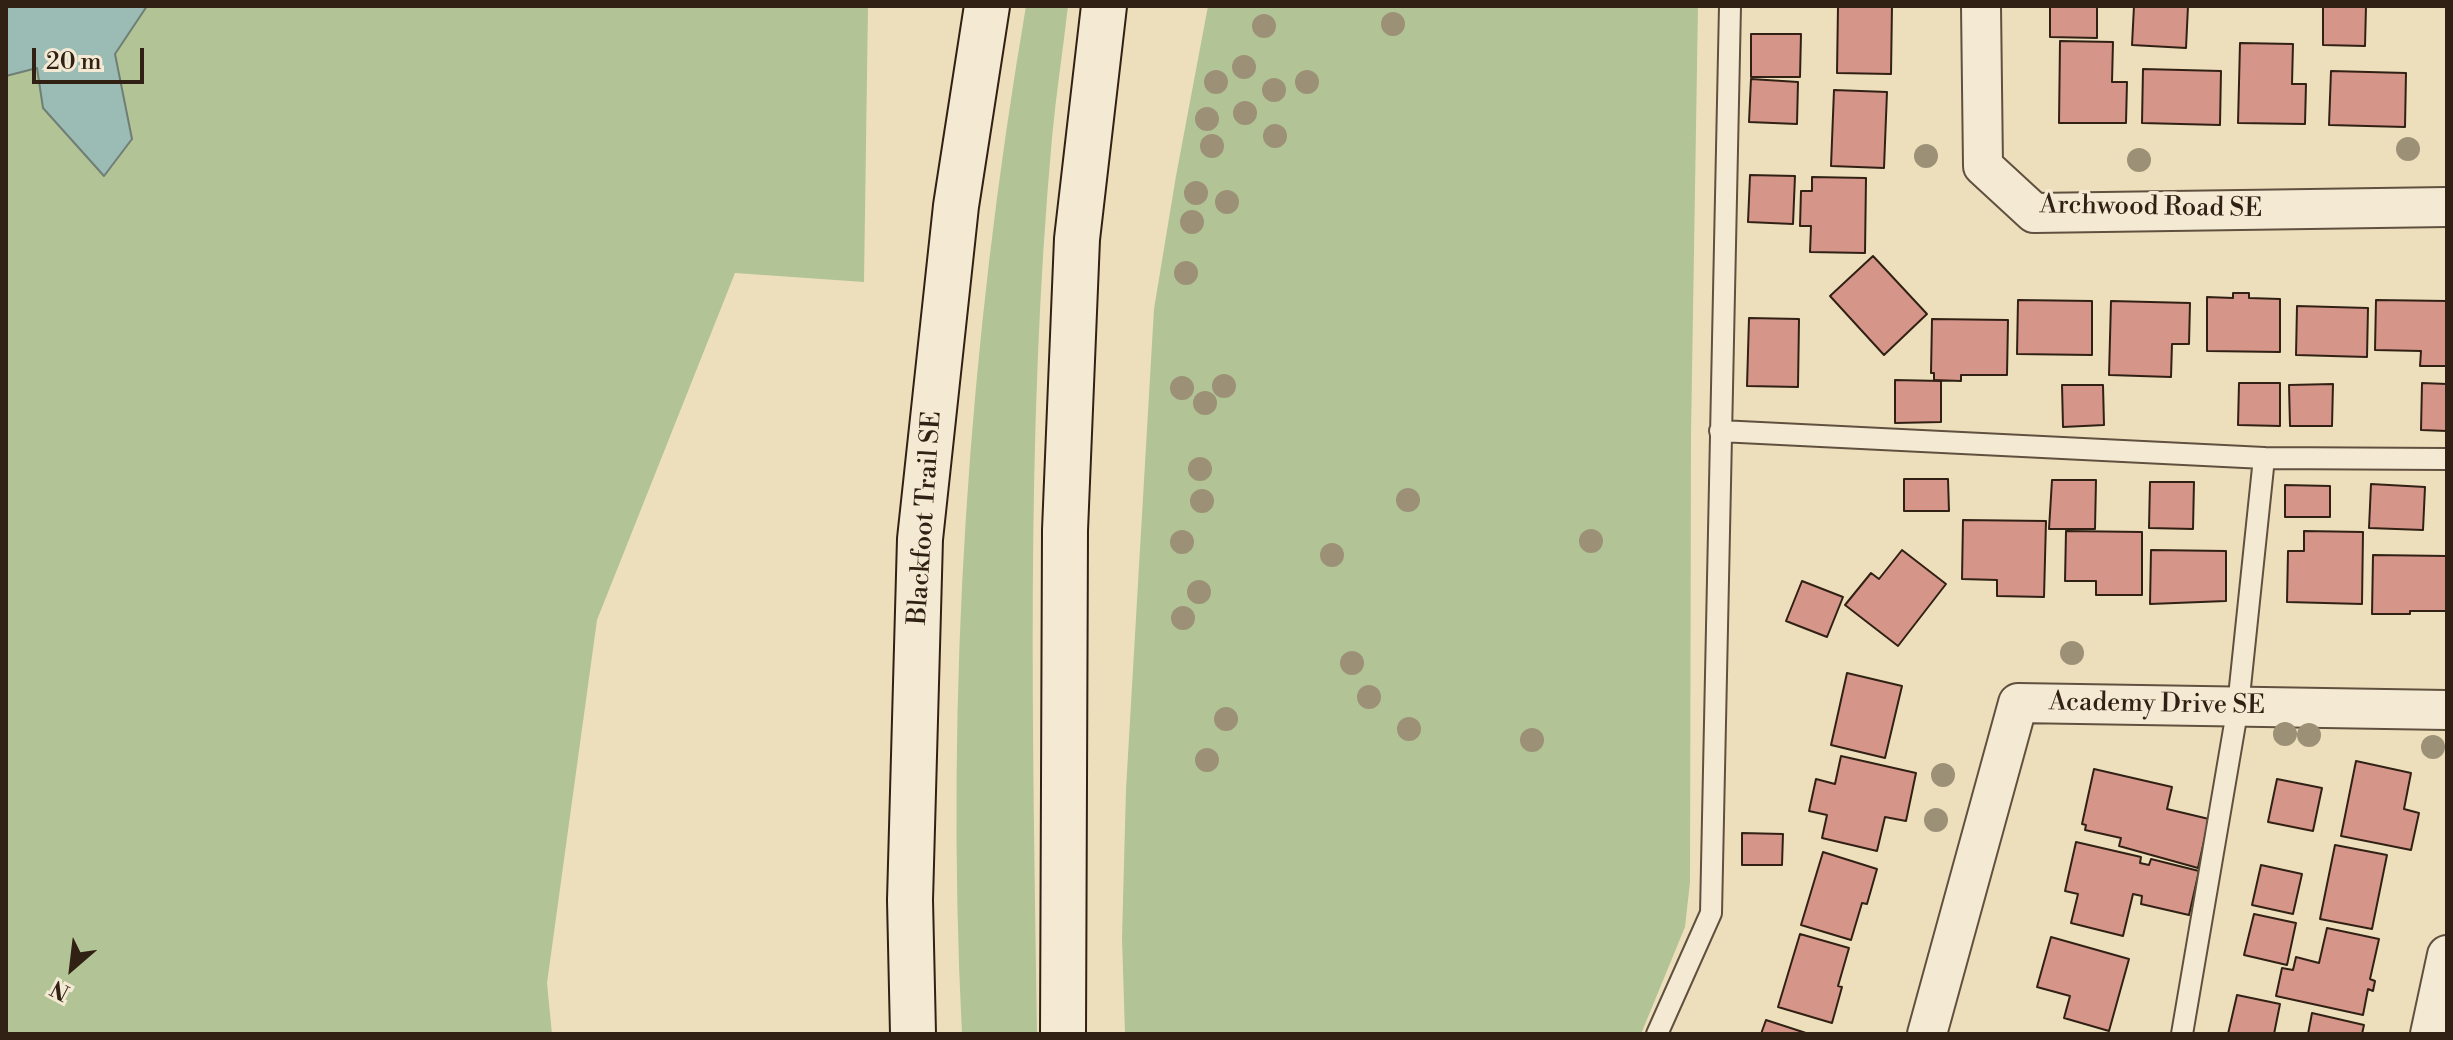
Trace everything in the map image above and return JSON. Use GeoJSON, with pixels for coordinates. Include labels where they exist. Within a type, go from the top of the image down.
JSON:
{"type":"FeatureCollection","features":[{"type":"Feature","properties":{"kind":"main road","name":"Blackfoot Trail SE"},"geometry":{"type":"LineString","coordinates":[[913,1034],[910,900],[920,539],[956,206],[987,6]]}},
{"type":"Feature","properties":{"kind":"main road"},"geometry":{"type":"LineString","coordinates":[[1063,1034],[1066,499],[1077,239],[1104,6]]}},
{"type":"Feature","properties":{"kind":"street","name":"Archwood Road SE"},"geometry":{"type":"LineString","coordinates":[[1981,6],[1983,166],[2034,213],[2447,207]]}},
{"type":"Feature","properties":{"kind":"street","name":"Academy Drive SE"},"geometry":{"type":"LineString","coordinates":[[1927,1034],[2018,703],[2447,710]]}},
{"type":"Feature","properties":{"kind":"street"},"geometry":{"type":"LineString","coordinates":[[2430,1034],[2447,955]]}},
{"type":"Feature","properties":{"kind":"lane"},"geometry":{"type":"LineString","coordinates":[[1657,1034],[1711,913],[1730,6]]}},
{"type":"Feature","properties":{"kind":"lane"},"geometry":{"type":"LineString","coordinates":[[1720,431],[2264,458],[2447,459]]}},
{"type":"Feature","properties":{"kind":"lane"},"geometry":{"type":"LineString","coordinates":[[2182,1034],[2238,706],[2264,458]]}},
{"type":"Feature","properties":{"kind":"green space"},"geometry":{"type":"Polygon","coordinates":[[[147,6],[868,6],[864,282],[735,273],[597,620],[547,983],[552,1034],[6,1034],[6,76],[37,67],[76,143],[104,176],[132,139],[115,54],[147,6]]]}},
{"type":"Feature","properties":{"kind":"green space"},"geometry":{"type":"Polygon","coordinates":[[[1026,6],[1068,6],[1052,138],[1043,250],[1034,474],[1037,1034],[962,1034],[957,905],[957,776],[959,647],[966,518],[989,261],[1026,6]]]}},
{"type":"Feature","properties":{"kind":"green space"},"geometry":{"type":"Polygon","coordinates":[[[1208,6],[1698,6],[1691,434],[1690,882],[1685,927],[1641,1034],[1125,1034],[1122,938],[1126,789],[1154,309],[1208,6]]]}},
{"type":"Feature","properties":{"kind":"water"},"geometry":{"type":"Polygon","coordinates":[[[6,6],[147,6],[115,54],[132,139],[104,176],[43,108],[37,68],[6,76],[6,6]]]}},
{"type":"Feature","properties":{"kind":"building"},"geometry":{"type":"Polygon","coordinates":[[[1838,6],[1892,6],[1891,74],[1837,73],[1838,6]]]}},
{"type":"Feature","properties":{"kind":"building"},"geometry":{"type":"Polygon","coordinates":[[[2050,6],[2097,6],[2097,38],[2050,37],[2050,6]]]}},
{"type":"Feature","properties":{"kind":"building"},"geometry":{"type":"Polygon","coordinates":[[[2134,6],[2188,6],[2186,48],[2132,45],[2134,6]]]}},
{"type":"Feature","properties":{"kind":"building"},"geometry":{"type":"Polygon","coordinates":[[[2323,6],[2366,6],[2365,46],[2323,45],[2323,6]]]}},
{"type":"Feature","properties":{"kind":"building"},"geometry":{"type":"Polygon","coordinates":[[[1751,34],[1801,34],[1800,77],[1751,77],[1751,34]]]}},
{"type":"Feature","properties":{"kind":"building"},"geometry":{"type":"Polygon","coordinates":[[[2060,41],[2113,42],[2112,82],[2127,82],[2126,123],[2059,123],[2060,41]]]}},
{"type":"Feature","properties":{"kind":"building"},"geometry":{"type":"Polygon","coordinates":[[[2240,43],[2293,44],[2292,84],[2306,84],[2305,124],[2238,123],[2240,43]]]}},
{"type":"Feature","properties":{"kind":"building"},"geometry":{"type":"Polygon","coordinates":[[[2143,69],[2221,71],[2220,125],[2142,123],[2143,69]]]}},
{"type":"Feature","properties":{"kind":"building"},"geometry":{"type":"Polygon","coordinates":[[[2331,71],[2406,73],[2405,127],[2329,125],[2331,71]]]}},
{"type":"Feature","properties":{"kind":"building"},"geometry":{"type":"Polygon","coordinates":[[[1751,79],[1798,82],[1797,124],[1749,122],[1751,79]]]}},
{"type":"Feature","properties":{"kind":"building"},"geometry":{"type":"Polygon","coordinates":[[[1834,90],[1887,92],[1884,168],[1831,166],[1834,90]]]}},
{"type":"Feature","properties":{"kind":"building"},"geometry":{"type":"Polygon","coordinates":[[[1750,175],[1795,176],[1793,224],[1748,222],[1750,175]]]}},
{"type":"Feature","properties":{"kind":"building"},"geometry":{"type":"Polygon","coordinates":[[[1812,177],[1866,178],[1865,253],[1810,252],[1811,226],[1800,226],[1801,191],[1812,191],[1812,177]]]}},
{"type":"Feature","properties":{"kind":"building"},"geometry":{"type":"Polygon","coordinates":[[[1873,256],[1927,314],[1884,355],[1830,296],[1873,256]]]}},
{"type":"Feature","properties":{"kind":"building"},"geometry":{"type":"Polygon","coordinates":[[[2233,293],[2249,293],[2249,298],[2280,299],[2280,352],[2207,351],[2207,297],[2233,298],[2233,293]]]}},
{"type":"Feature","properties":{"kind":"building"},"geometry":{"type":"Polygon","coordinates":[[[2018,300],[2092,301],[2092,355],[2017,354],[2018,300]]]}},
{"type":"Feature","properties":{"kind":"building"},"geometry":{"type":"Polygon","coordinates":[[[2376,300],[2447,301],[2447,366],[2420,366],[2421,351],[2375,350],[2376,300]]]}},
{"type":"Feature","properties":{"kind":"building"},"geometry":{"type":"Polygon","coordinates":[[[2111,301],[2190,303],[2189,344],[2172,344],[2171,377],[2109,375],[2111,301]]]}},
{"type":"Feature","properties":{"kind":"building"},"geometry":{"type":"Polygon","coordinates":[[[2297,306],[2368,308],[2367,357],[2296,355],[2297,306]]]}},
{"type":"Feature","properties":{"kind":"building"},"geometry":{"type":"Polygon","coordinates":[[[1749,318],[1799,319],[1798,387],[1747,386],[1749,318]]]}},
{"type":"Feature","properties":{"kind":"building"},"geometry":{"type":"Polygon","coordinates":[[[1932,319],[2008,320],[2007,375],[1961,375],[1961,381],[1934,380],[1934,373],[1931,373],[1932,319]]]}},
{"type":"Feature","properties":{"kind":"building"},"geometry":{"type":"Polygon","coordinates":[[[1895,380],[1941,381],[1941,422],[1895,423],[1895,380]]]}},
{"type":"Feature","properties":{"kind":"building"},"geometry":{"type":"Polygon","coordinates":[[[2239,383],[2280,383],[2280,426],[2238,425],[2239,383]]]}},
{"type":"Feature","properties":{"kind":"building"},"geometry":{"type":"Polygon","coordinates":[[[2422,383],[2447,384],[2447,431],[2421,430],[2422,383]]]}},
{"type":"Feature","properties":{"kind":"building"},"geometry":{"type":"Polygon","coordinates":[[[2333,384],[2332,426],[2290,426],[2289,385],[2333,384]]]}},
{"type":"Feature","properties":{"kind":"building"},"geometry":{"type":"Polygon","coordinates":[[[2062,385],[2103,385],[2104,425],[2063,427],[2062,385]]]}},
{"type":"Feature","properties":{"kind":"building"},"geometry":{"type":"Polygon","coordinates":[[[1904,479],[1948,479],[1949,511],[1904,511],[1904,479]]]}},
{"type":"Feature","properties":{"kind":"building"},"geometry":{"type":"Polygon","coordinates":[[[2052,480],[2096,480],[2095,529],[2049,529],[2052,480]]]}},
{"type":"Feature","properties":{"kind":"building"},"geometry":{"type":"Polygon","coordinates":[[[2150,482],[2194,482],[2193,529],[2149,528],[2150,482]]]}},
{"type":"Feature","properties":{"kind":"building"},"geometry":{"type":"Polygon","coordinates":[[[2371,484],[2425,487],[2423,530],[2369,528],[2371,484]]]}},
{"type":"Feature","properties":{"kind":"building"},"geometry":{"type":"Polygon","coordinates":[[[2285,485],[2330,486],[2330,517],[2285,517],[2285,485]]]}},
{"type":"Feature","properties":{"kind":"building"},"geometry":{"type":"Polygon","coordinates":[[[1963,520],[2046,521],[2044,597],[1997,596],[1997,580],[1962,579],[1963,520]]]}},
{"type":"Feature","properties":{"kind":"building"},"geometry":{"type":"Polygon","coordinates":[[[2066,531],[2142,532],[2142,595],[2096,595],[2096,581],[2065,581],[2066,531]]]}},
{"type":"Feature","properties":{"kind":"building"},"geometry":{"type":"Polygon","coordinates":[[[2304,531],[2363,532],[2362,604],[2287,602],[2288,551],[2304,551],[2304,531]]]}},
{"type":"Feature","properties":{"kind":"building"},"geometry":{"type":"Polygon","coordinates":[[[1902,550],[1946,584],[1898,646],[1845,605],[1871,573],[1879,579],[1902,550]]]}},
{"type":"Feature","properties":{"kind":"building"},"geometry":{"type":"Polygon","coordinates":[[[2151,550],[2226,551],[2226,601],[2150,604],[2151,550]]]}},
{"type":"Feature","properties":{"kind":"building"},"geometry":{"type":"Polygon","coordinates":[[[2373,555],[2447,556],[2447,611],[2372,614],[2373,555]]]}},
{"type":"Feature","properties":{"kind":"building"},"geometry":{"type":"Polygon","coordinates":[[[1802,581],[1843,597],[1827,637],[1786,621],[1802,581]]]}},
{"type":"Feature","properties":{"kind":"building"},"geometry":{"type":"Polygon","coordinates":[[[1847,673],[1902,686],[1885,758],[1831,745],[1847,673]]]}},
{"type":"Feature","properties":{"kind":"building"},"geometry":{"type":"Polygon","coordinates":[[[1841,756],[1916,773],[1906,821],[1885,817],[1877,851],[1822,838],[1827,815],[1809,811],[1816,779],[1835,784],[1841,756]]]}},
{"type":"Feature","properties":{"kind":"building"},"geometry":{"type":"Polygon","coordinates":[[[2356,761],[2411,773],[2404,809],[2419,813],[2411,850],[2341,836],[2356,761]]]}},
{"type":"Feature","properties":{"kind":"building"},"geometry":{"type":"Polygon","coordinates":[[[2094,769],[2172,787],[2167,809],[2209,819],[2198,868],[2119,846],[2121,838],[2085,830],[2086,825],[2082,824],[2094,769]]]}},
{"type":"Feature","properties":{"kind":"building"},"geometry":{"type":"Polygon","coordinates":[[[2277,779],[2322,788],[2313,831],[2268,822],[2277,779]]]}},
{"type":"Feature","properties":{"kind":"building"},"geometry":{"type":"Polygon","coordinates":[[[1742,833],[1783,834],[1782,865],[1742,865],[1742,833]]]}},
{"type":"Feature","properties":{"kind":"building"},"geometry":{"type":"Polygon","coordinates":[[[2076,842],[2141,857],[2140,863],[2149,865],[2151,859],[2199,871],[2189,915],[2141,904],[2142,896],[2133,894],[2123,936],[2071,923],[2078,894],[2065,891],[2076,842]]]}},
{"type":"Feature","properties":{"kind":"building"},"geometry":{"type":"Polygon","coordinates":[[[2335,845],[2387,855],[2372,929],[2320,919],[2335,845]]]}},
{"type":"Feature","properties":{"kind":"building"},"geometry":{"type":"Polygon","coordinates":[[[1823,852],[1877,869],[1867,904],[1862,903],[1851,940],[1801,925],[1823,852]]]}},
{"type":"Feature","properties":{"kind":"building"},"geometry":{"type":"Polygon","coordinates":[[[2261,865],[2302,874],[2293,914],[2252,905],[2261,865]]]}},
{"type":"Feature","properties":{"kind":"building"},"geometry":{"type":"Polygon","coordinates":[[[2254,914],[2296,923],[2287,965],[2244,955],[2254,914]]]}},
{"type":"Feature","properties":{"kind":"building"},"geometry":{"type":"Polygon","coordinates":[[[2327,928],[2379,939],[2370,979],[2375,981],[2373,991],[2368,989],[2363,1015],[2276,996],[2282,968],[2293,970],[2296,957],[2319,963],[2327,928]]]}},
{"type":"Feature","properties":{"kind":"building"},"geometry":{"type":"Polygon","coordinates":[[[1800,934],[1849,948],[1832,1023],[1778,1007],[1800,934]]]}},
{"type":"Feature","properties":{"kind":"building"},"geometry":{"type":"Polygon","coordinates":[[[2051,937],[2129,959],[2109,1031],[2064,1018],[2070,996],[2037,987],[2051,937]]]}},
{"type":"Feature","properties":{"kind":"building"},"geometry":{"type":"Polygon","coordinates":[[[2237,995],[2280,1004],[2274,1034],[2228,1034],[2237,995]]]}},
{"type":"Feature","properties":{"kind":"building"},"geometry":{"type":"Polygon","coordinates":[[[2312,1013],[2364,1025],[2362,1034],[2308,1034],[2312,1013]]]}},
{"type":"Feature","properties":{"kind":"building"},"geometry":{"type":"Polygon","coordinates":[[[1766,1020],[1809,1034],[1761,1034],[1766,1020]]]}}]}
